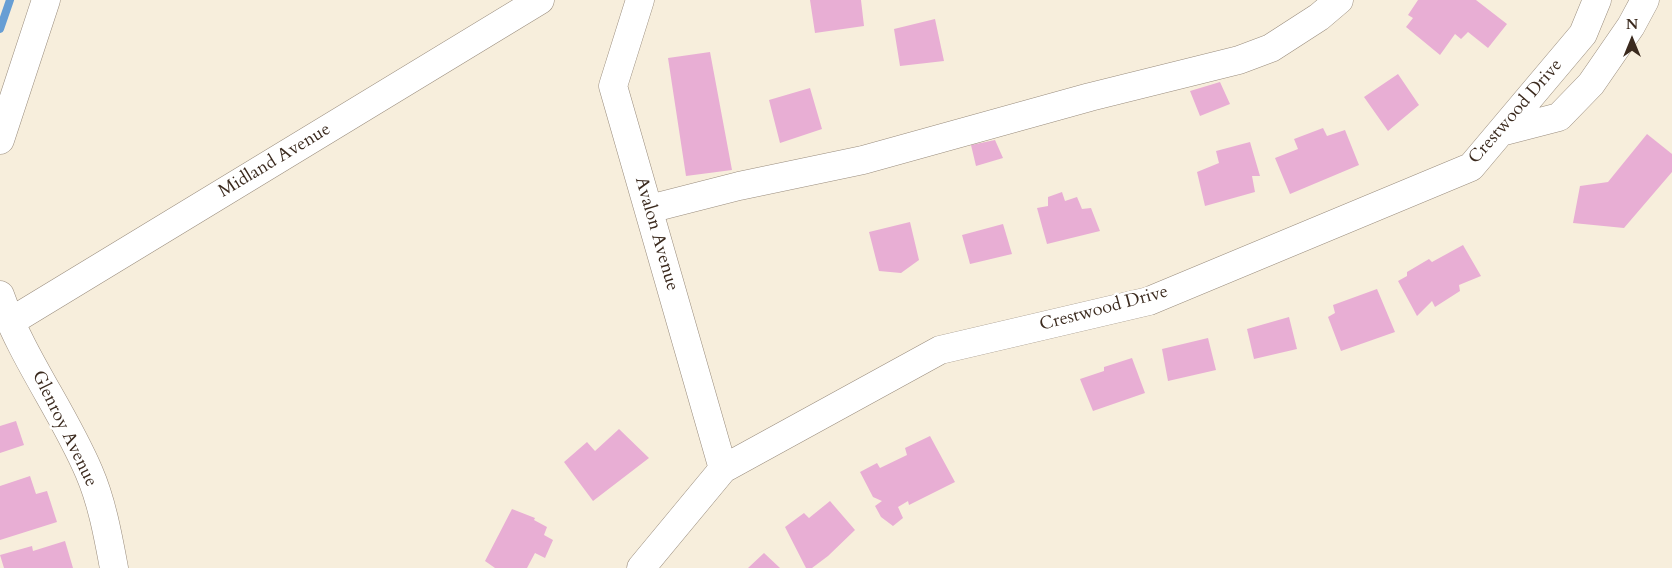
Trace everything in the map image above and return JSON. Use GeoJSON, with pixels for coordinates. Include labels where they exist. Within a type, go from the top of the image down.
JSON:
{"type":"FeatureCollection","features":[{"type":"Feature","properties":{"kind":"street"},"geometry":{"type":"LineString","coordinates":[[0,140],[46,0]]}},
{"type":"Feature","properties":{"kind":"street","name":"Midland Avenue"},"geometry":{"type":"LineString","coordinates":[[10,322],[540,0]]}},
{"type":"Feature","properties":{"kind":"street","name":"Avalon Avenue"},"geometry":{"type":"LineString","coordinates":[[640,0],[613,86],[723,469]]}},
{"type":"Feature","properties":{"kind":"street"},"geometry":{"type":"LineString","coordinates":[[649,209],[739,186],[890,153],[1090,97],[1239,60],[1271,48],[1319,17],[1339,0]]}},
{"type":"Feature","properties":{"kind":"street","name":"Crestwood Drive"},"geometry":{"type":"LineString","coordinates":[[641,568],[723,469],[940,350],[1149,301],[1471,167],[1583,34],[1597,0]]}},
{"type":"Feature","properties":{"kind":"street"},"geometry":{"type":"LineString","coordinates":[[1501,132],[1559,117],[1591,84],[1631,26],[1645,0]]}},
{"type":"Feature","properties":{"kind":"street","name":"Glenroy Avenue"},"geometry":{"type":"LineString","coordinates":[[0,295],[10,322],[90,473],[106,527],[114,568]]}},
{"type":"Feature","properties":{"kind":"building"},"geometry":{"type":"Polygon","coordinates":[[[810,0],[861,0],[864,26],[815,33],[810,0]]]}},
{"type":"Feature","properties":{"kind":"building"},"geometry":{"type":"Polygon","coordinates":[[[1418,0],[1476,0],[1507,24],[1488,48],[1468,32],[1461,39],[1455,34],[1440,55],[1406,27],[1413,18],[1408,15],[1418,0]]]}},
{"type":"Feature","properties":{"kind":"building"},"geometry":{"type":"Polygon","coordinates":[[[935,19],[944,61],[900,66],[894,29],[935,19]]]}},
{"type":"Feature","properties":{"kind":"building"},"geometry":{"type":"Polygon","coordinates":[[[710,52],[732,170],[686,176],[668,58],[710,52]]]}},
{"type":"Feature","properties":{"kind":"building"},"geometry":{"type":"Polygon","coordinates":[[[1398,74],[1419,105],[1388,131],[1364,97],[1398,74]]]}},
{"type":"Feature","properties":{"kind":"building"},"geometry":{"type":"Polygon","coordinates":[[[1220,82],[1230,104],[1200,116],[1190,91],[1220,82]]]}},
{"type":"Feature","properties":{"kind":"building"},"geometry":{"type":"Polygon","coordinates":[[[810,88],[822,129],[780,143],[769,100],[810,88]]]}},
{"type":"Feature","properties":{"kind":"building"},"geometry":{"type":"Polygon","coordinates":[[[1323,128],[1327,136],[1345,130],[1359,165],[1290,194],[1275,158],[1298,149],[1294,139],[1323,128]]]}},
{"type":"Feature","properties":{"kind":"building"},"geometry":{"type":"Polygon","coordinates":[[[1647,134],[1672,154],[1672,172],[1624,228],[1573,223],[1580,186],[1608,182],[1647,134]]]}},
{"type":"Feature","properties":{"kind":"building"},"geometry":{"type":"Polygon","coordinates":[[[995,140],[1003,158],[976,166],[971,145],[995,140]]]}},
{"type":"Feature","properties":{"kind":"building"},"geometry":{"type":"Polygon","coordinates":[[[1250,142],[1260,176],[1252,176],[1255,192],[1205,206],[1197,172],[1219,163],[1216,151],[1250,142]]]}},
{"type":"Feature","properties":{"kind":"building"},"geometry":{"type":"Polygon","coordinates":[[[1062,192],[1065,201],[1077,197],[1082,209],[1091,208],[1100,231],[1047,244],[1037,208],[1048,206],[1048,197],[1062,192]]]}},
{"type":"Feature","properties":{"kind":"building"},"geometry":{"type":"Polygon","coordinates":[[[910,222],[919,260],[901,273],[879,271],[869,232],[910,222]]]}},
{"type":"Feature","properties":{"kind":"building"},"geometry":{"type":"Polygon","coordinates":[[[1003,224],[1012,254],[970,264],[962,235],[1003,224]]]}},
{"type":"Feature","properties":{"kind":"building"},"geometry":{"type":"Polygon","coordinates":[[[1463,245],[1481,276],[1459,285],[1460,291],[1435,307],[1432,301],[1417,316],[1398,281],[1407,276],[1407,272],[1429,259],[1432,262],[1463,245]]]}},
{"type":"Feature","properties":{"kind":"building"},"geometry":{"type":"Polygon","coordinates":[[[1377,289],[1395,332],[1341,351],[1328,317],[1335,313],[1333,305],[1377,289]]]}},
{"type":"Feature","properties":{"kind":"building"},"geometry":{"type":"Polygon","coordinates":[[[1289,317],[1297,349],[1254,359],[1247,329],[1289,317]]]}},
{"type":"Feature","properties":{"kind":"building"},"geometry":{"type":"Polygon","coordinates":[[[1208,338],[1216,370],[1168,381],[1162,349],[1208,338]]]}},
{"type":"Feature","properties":{"kind":"building"},"geometry":{"type":"Polygon","coordinates":[[[1132,358],[1145,393],[1093,411],[1080,379],[1104,371],[1104,367],[1132,358]]]}},
{"type":"Feature","properties":{"kind":"building"},"geometry":{"type":"Polygon","coordinates":[[[16,421],[24,445],[0,453],[0,426],[16,421]]]}},
{"type":"Feature","properties":{"kind":"building"},"geometry":{"type":"Polygon","coordinates":[[[619,429],[649,458],[593,501],[564,462],[587,442],[595,451],[619,429]]]}},
{"type":"Feature","properties":{"kind":"building"},"geometry":{"type":"Polygon","coordinates":[[[930,436],[955,482],[909,505],[908,501],[898,507],[903,518],[893,526],[881,517],[875,506],[882,501],[873,497],[860,472],[877,463],[880,468],[907,455],[905,448],[930,436]]]}},
{"type":"Feature","properties":{"kind":"building"},"geometry":{"type":"Polygon","coordinates":[[[30,476],[36,494],[47,491],[57,522],[0,540],[0,486],[30,476]]]}},
{"type":"Feature","properties":{"kind":"building"},"geometry":{"type":"Polygon","coordinates":[[[830,501],[855,530],[828,556],[812,568],[806,568],[785,527],[804,513],[809,518],[830,501]]]}},
{"type":"Feature","properties":{"kind":"building"},"geometry":{"type":"Polygon","coordinates":[[[512,509],[535,518],[534,520],[547,527],[544,535],[553,540],[545,558],[535,553],[527,568],[495,568],[485,561],[512,509]]]}},
{"type":"Feature","properties":{"kind":"building"},"geometry":{"type":"Polygon","coordinates":[[[65,541],[73,568],[4,568],[0,555],[32,546],[33,551],[65,541]]]}},
{"type":"Feature","properties":{"kind":"building"},"geometry":{"type":"Polygon","coordinates":[[[764,553],[780,568],[748,568],[764,553]]]}},
{"type":"Feature","properties":{"kind":"waterway"},"geometry":{"type":"LineString","coordinates":[[0,29],[10,0]]}}]}
